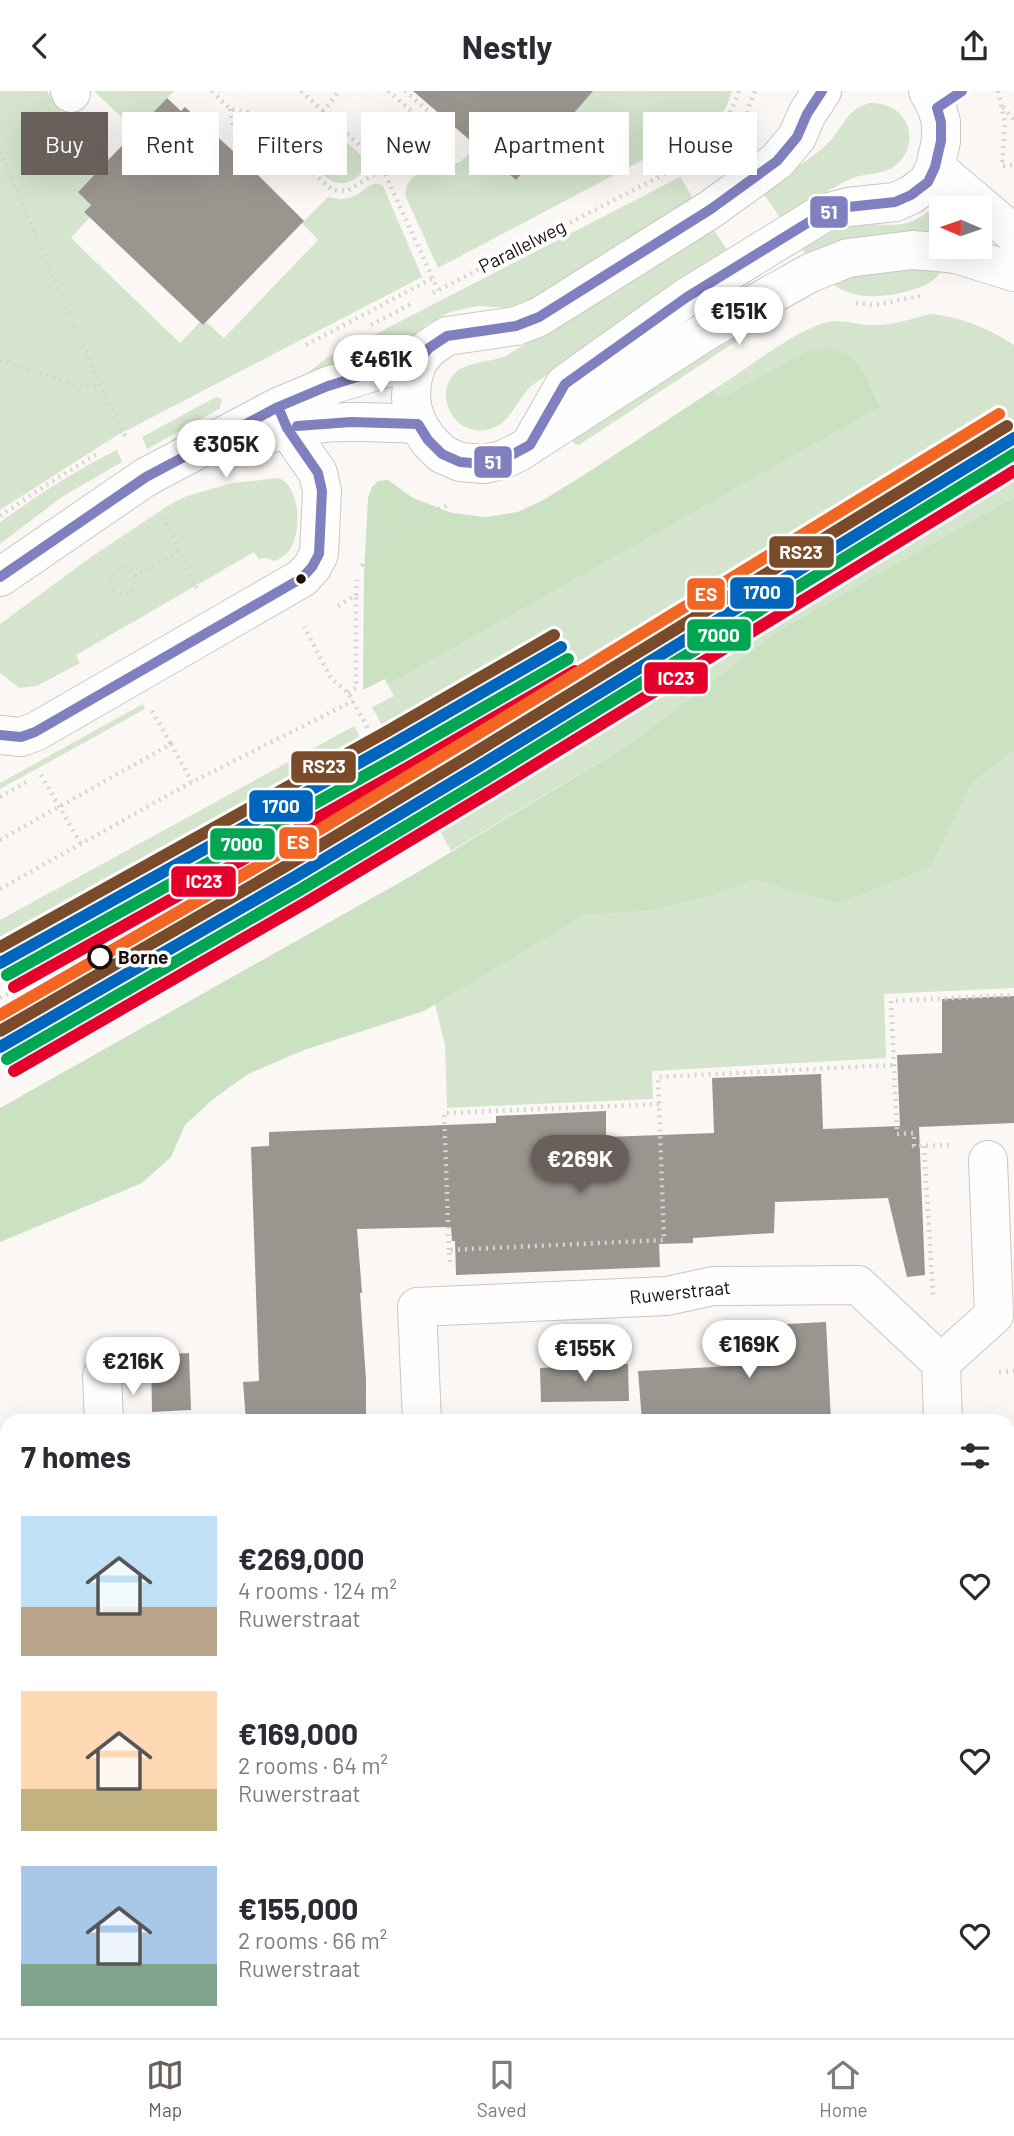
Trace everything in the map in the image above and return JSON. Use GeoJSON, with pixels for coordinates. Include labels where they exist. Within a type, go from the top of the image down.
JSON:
{"type":"FeatureCollection","features":[{"type":"Feature","properties":{"kind":"street"},"geometry":{"type":"LineString","coordinates":[[530,445],[565,384],[687,297],[822,214],[848,207],[895,202],[911,195],[928,182],[942,141],[942,97]]}},
{"type":"Feature","properties":{"kind":"street"},"geometry":{"type":"LineString","coordinates":[[809,99],[797,137],[777,161],[711,209],[539,317],[516,326],[447,336],[429,348],[417,363],[411,397],[418,424],[428,440],[442,454],[460,462],[484,464],[502,460],[530,445],[708,330],[810,273],[848,258],[912,250],[956,254],[1014,272]]}},
{"type":"Feature","properties":{"kind":"street"},"geometry":{"type":"LineString","coordinates":[[935,167],[968,196]]}},
{"type":"Feature","properties":{"kind":"street"},"geometry":{"type":"LineString","coordinates":[[992,216],[1014,234]]}},
{"type":"Feature","properties":{"kind":"street"},"geometry":{"type":"LineString","coordinates":[[0,577],[340,383],[386,368],[417,363]]}},
{"type":"Feature","properties":{"kind":"street"},"geometry":{"type":"LineString","coordinates":[[282,417],[418,424]]}},
{"type":"Feature","properties":{"kind":"street"},"geometry":{"type":"LineString","coordinates":[[0,735],[21,737],[35,731],[302,578],[312,567],[319,554],[322,491],[318,473],[282,417]]}},
{"type":"Feature","properties":{"kind":"street"},"geometry":{"type":"LineString","coordinates":[[942,1414],[928,1351],[959,1349],[994,1315],[975,1152]]}},
{"type":"Feature","properties":{"kind":"street","name":"Ruwerstraat"},"geometry":{"type":"LineString","coordinates":[[422,1414],[417,1307],[667,1296],[713,1286],[858,1285],[928,1351]]}},
{"type":"Feature","properties":{"kind":"street"},"geometry":{"type":"LineString","coordinates":[[102,1377],[104,1414]]}},
{"type":"Feature","properties":{"kind":"path"},"geometry":{"type":"LineString","coordinates":[[212,91],[230,109],[247,112],[332,190],[347,191],[373,175]]}},
{"type":"Feature","properties":{"kind":"path"},"geometry":{"type":"LineString","coordinates":[[301,91],[323,112],[340,91]]}},
{"type":"Feature","properties":{"kind":"path"},"geometry":{"type":"LineString","coordinates":[[388,91],[432,129],[438,130],[441,127],[440,121],[405,91]]}},
{"type":"Feature","properties":{"kind":"path"},"geometry":{"type":"LineString","coordinates":[[730,112],[739,91]]}},
{"type":"Feature","properties":{"kind":"path"},"geometry":{"type":"LineString","coordinates":[[748,112],[755,91]]}},
{"type":"Feature","properties":{"kind":"path"},"geometry":{"type":"LineString","coordinates":[[985,196],[999,178],[1002,166],[1005,140],[1003,106],[998,91]]}},
{"type":"Feature","properties":{"kind":"path"},"geometry":{"type":"LineString","coordinates":[[1003,106],[1014,120]]}},
{"type":"Feature","properties":{"kind":"path"},"geometry":{"type":"LineString","coordinates":[[230,109],[233,127]]}},
{"type":"Feature","properties":{"kind":"path"},"geometry":{"type":"LineString","coordinates":[[347,134],[361,146]]}},
{"type":"Feature","properties":{"kind":"path"},"geometry":{"type":"LineString","coordinates":[[0,152],[100,385],[180,551],[134,576]]}},
{"type":"Feature","properties":{"kind":"path"},"geometry":{"type":"LineString","coordinates":[[1002,166],[1014,165]]}},
{"type":"Feature","properties":{"kind":"path"},"geometry":{"type":"LineString","coordinates":[[386,175],[438,290]]}},
{"type":"Feature","properties":{"kind":"path","name":"Parallelweg"},"geometry":{"type":"LineString","coordinates":[[427,295],[660,175]]}},
{"type":"Feature","properties":{"kind":"path"},"geometry":{"type":"LineString","coordinates":[[362,330],[416,301]]}},
{"type":"Feature","properties":{"kind":"path"},"geometry":{"type":"LineString","coordinates":[[0,360],[83,387],[100,385]]}},
{"type":"Feature","properties":{"kind":"path"},"geometry":{"type":"LineString","coordinates":[[0,516],[104,450]]}},
{"type":"Feature","properties":{"kind":"path"},"geometry":{"type":"LineString","coordinates":[[348,693],[356,688],[357,572],[381,540],[400,523],[441,509],[458,497]]}},
{"type":"Feature","properties":{"kind":"path"},"geometry":{"type":"LineString","coordinates":[[126,569],[134,576],[136,586],[127,594],[118,593],[110,585],[111,576],[118,570],[126,569]]}},
{"type":"Feature","properties":{"kind":"path"},"geometry":{"type":"LineString","coordinates":[[335,607],[356,595]]}},
{"type":"Feature","properties":{"kind":"path"},"geometry":{"type":"LineString","coordinates":[[0,998],[396,779],[353,701],[331,678],[304,627],[314,620]]}},
{"type":"Feature","properties":{"kind":"path"},"geometry":{"type":"LineString","coordinates":[[0,889],[192,782],[353,701]]}},
{"type":"Feature","properties":{"kind":"path"},"geometry":{"type":"LineString","coordinates":[[0,840],[171,744],[192,782]]}},
{"type":"Feature","properties":{"kind":"path"},"geometry":{"type":"LineString","coordinates":[[40,774],[81,844]]}},
{"type":"Feature","properties":{"kind":"path"},"geometry":{"type":"LineString","coordinates":[[975,1152],[914,1146],[914,1133],[897,1134],[891,1001],[1014,995]]}},
{"type":"Feature","properties":{"kind":"path"},"geometry":{"type":"LineString","coordinates":[[449,1250],[664,1240],[658,1077],[893,1065]]}},
{"type":"Feature","properties":{"kind":"path"},"geometry":{"type":"LineString","coordinates":[[451,1305],[444,1113],[659,1104]]}},
{"type":"Feature","properties":{"kind":"path"},"geometry":{"type":"LineString","coordinates":[[924,1146],[934,1312],[928,1351]]}},
{"type":"Feature","properties":{"kind":"green space"},"geometry":{"type":"Polygon","coordinates":[[[0,91],[47,91],[62,112],[21,112],[21,175],[94,175],[78,191],[91,205],[84,212],[90,217],[71,238],[180,343],[200,322],[203,325],[206,322],[224,338],[318,240],[302,223],[328,197],[349,198],[374,184],[383,186],[422,277],[116,436],[0,510],[0,91]]]}},
{"type":"Feature","properties":{"kind":"green space"},"geometry":{"type":"Polygon","coordinates":[[[94,91],[174,91],[154,112],[122,112],[122,118],[94,91]]]}},
{"type":"Feature","properties":{"kind":"green space"},"geometry":{"type":"Polygon","coordinates":[[[593,91],[732,91],[722,112],[643,112],[643,160],[629,167],[629,112],[549,112],[593,91]]]}},
{"type":"Feature","properties":{"kind":"green space"},"geometry":{"type":"Polygon","coordinates":[[[869,103],[890,107],[906,122],[909,144],[903,158],[885,171],[848,180],[781,219],[762,191],[819,151],[854,111],[869,103]]]}},
{"type":"Feature","properties":{"kind":"green space"},"geometry":{"type":"Polygon","coordinates":[[[347,143],[361,155],[361,173],[348,183],[331,180],[324,175],[347,175],[347,143]]]}},
{"type":"Feature","properties":{"kind":"green space"},"geometry":{"type":"Polygon","coordinates":[[[469,154],[469,175],[614,175],[438,268],[405,195],[407,185],[416,175],[455,175],[455,164],[469,154]]]}},
{"type":"Feature","properties":{"kind":"green space"},"geometry":{"type":"Polygon","coordinates":[[[680,177],[696,203],[547,298],[510,308],[478,306],[450,312],[425,325],[403,349],[295,380],[328,357],[680,177]]]}},
{"type":"Feature","properties":{"kind":"green space"},"geometry":{"type":"Polygon","coordinates":[[[928,212],[929,242],[808,258],[797,242],[844,225],[896,225],[918,219],[928,212]]]}},
{"type":"Feature","properties":{"kind":"green space"},"geometry":{"type":"Polygon","coordinates":[[[710,224],[730,254],[534,384],[511,413],[491,429],[473,430],[454,418],[448,408],[446,396],[452,376],[459,370],[506,356],[710,224]]]}},
{"type":"Feature","properties":{"kind":"green space"},"geometry":{"type":"Polygon","coordinates":[[[864,267],[941,271],[931,282],[918,288],[877,296],[846,292],[828,280],[864,267]]]}},
{"type":"Feature","properties":{"kind":"green space"},"geometry":{"type":"Polygon","coordinates":[[[764,308],[770,319],[579,445],[574,444],[571,438],[764,308]]]}},
{"type":"Feature","properties":{"kind":"green space"},"geometry":{"type":"Polygon","coordinates":[[[930,314],[974,324],[1014,345],[1014,497],[779,630],[628,745],[451,851],[372,707],[394,696],[388,685],[881,405],[865,374],[804,352],[721,398],[713,390],[786,341],[816,326],[835,321],[866,325],[887,324],[930,314]]]}},
{"type":"Feature","properties":{"kind":"green space"},"geometry":{"type":"Polygon","coordinates":[[[832,348],[850,355],[865,374],[881,406],[388,685],[385,679],[363,690],[368,498],[372,487],[378,481],[388,480],[413,498],[452,513],[486,517],[518,512],[587,473],[713,390],[721,398],[804,352],[832,348]]]}},
{"type":"Feature","properties":{"kind":"green space"},"geometry":{"type":"Polygon","coordinates":[[[216,397],[222,401],[219,409],[147,449],[142,437],[216,397]]]}},
{"type":"Feature","properties":{"kind":"green space"},"geometry":{"type":"Polygon","coordinates":[[[117,450],[122,462],[62,497],[0,544],[0,522],[71,475],[117,450]]]}},
{"type":"Feature","properties":{"kind":"green space"},"geometry":{"type":"Polygon","coordinates":[[[279,478],[292,491],[297,512],[293,543],[281,558],[275,561],[259,559],[254,552],[76,655],[80,663],[37,686],[19,688],[0,673],[0,624],[91,557],[187,496],[232,483],[279,478]]]}},
{"type":"Feature","properties":{"kind":"green space"},"geometry":{"type":"Polygon","coordinates":[[[1014,497],[1014,751],[972,783],[931,867],[839,904],[753,880],[713,896],[648,911],[585,915],[424,1011],[304,1050],[248,1074],[212,1100],[185,1125],[171,1157],[142,1183],[0,1242],[0,1108],[413,875],[628,745],[779,630],[1014,497]]]}},
{"type":"Feature","properties":{"kind":"green space"},"geometry":{"type":"Polygon","coordinates":[[[143,704],[145,709],[0,789],[0,783],[143,704]]]}},
{"type":"Feature","properties":{"kind":"green space"},"geometry":{"type":"Polygon","coordinates":[[[354,726],[365,746],[0,948],[0,920],[354,726]]]}},
{"type":"Feature","properties":{"kind":"green space"},"geometry":{"type":"Polygon","coordinates":[[[1014,751],[1014,988],[884,994],[886,1058],[652,1071],[653,1099],[447,1108],[445,1045],[435,1004],[585,915],[648,911],[713,896],[753,880],[839,904],[931,867],[972,783],[1014,751]]]}},
{"type":"Feature","properties":{"kind":"building"},"geometry":{"type":"Polygon","coordinates":[[[413,91],[593,91],[575,112],[469,112],[469,139],[455,127],[455,112],[437,112],[413,91]]]}},
{"type":"Feature","properties":{"kind":"building"},"geometry":{"type":"Polygon","coordinates":[[[167,98],[181,111],[185,107],[190,112],[154,112],[167,98]]]}},
{"type":"Feature","properties":{"kind":"building"},"geometry":{"type":"Polygon","coordinates":[[[219,138],[233,151],[233,175],[258,175],[304,221],[203,325],[84,212],[91,205],[78,192],[94,175],[108,175],[108,160],[122,146],[122,175],[219,175],[219,138]]]}},
{"type":"Feature","properties":{"kind":"building"},"geometry":{"type":"Polygon","coordinates":[[[1014,996],[1014,1123],[919,1127],[925,1275],[907,1277],[888,1198],[775,1202],[774,1233],[693,1238],[693,1243],[659,1244],[660,1267],[456,1275],[455,1241],[452,1241],[451,1227],[357,1229],[366,1414],[245,1414],[243,1382],[259,1381],[251,1147],[269,1146],[269,1132],[496,1123],[496,1116],[606,1111],[606,1137],[714,1133],[712,1078],[821,1074],[823,1129],[900,1126],[897,1055],[942,1053],[942,999],[1014,996]]]}},
{"type":"Feature","properties":{"kind":"building"},"geometry":{"type":"Polygon","coordinates":[[[826,1322],[831,1414],[641,1414],[638,1371],[732,1366],[729,1327],[826,1322]]]}},
{"type":"Feature","properties":{"kind":"building"},"geometry":{"type":"Polygon","coordinates":[[[189,1353],[191,1410],[152,1412],[151,1355],[189,1353]]]}},
{"type":"Feature","properties":{"kind":"building"},"geometry":{"type":"Polygon","coordinates":[[[628,1364],[629,1401],[541,1402],[540,1368],[628,1364]]]}},
{"type":"Feature","properties":{"kind":"transit line","name":"51"},"geometry":{"type":"LineString","coordinates":[[0,577],[146,477],[278,407],[328,386],[386,368],[417,363],[429,348],[447,336],[516,326],[539,317],[711,209],[777,161],[797,137],[807,114],[822,91]]}},
{"type":"Feature","properties":{"kind":"transit line","name":"51"},"geometry":{"type":"LineString","coordinates":[[297,426],[351,422],[418,424],[428,440],[442,454],[460,462],[484,464],[502,460],[530,445],[565,384],[687,297],[822,214],[848,207],[895,202],[911,195],[928,182],[935,167],[941,141],[941,122],[937,108],[962,91]]}},
{"type":"Feature","properties":{"kind":"transit line","name":"51"},"geometry":{"type":"LineString","coordinates":[[0,735],[21,737],[35,732],[302,578],[312,567],[319,554],[322,491],[318,473],[287,428],[278,407]]}},
{"type":"Feature","properties":{"kind":"transit line","name":"ES"},"geometry":{"type":"LineString","coordinates":[[0,1015],[279,854],[999,414]]}},
{"type":"Feature","properties":{"kind":"transit line","name":"RS23"},"geometry":{"type":"LineString","coordinates":[[0,1031],[286,866],[471,755],[1007,426]]}},
{"type":"Feature","properties":{"kind":"transit line","name":"1700"},"geometry":{"type":"LineString","coordinates":[[0,1047],[293,878],[478,767],[1014,438]]}},
{"type":"Feature","properties":{"kind":"transit line","name":"7000"},"geometry":{"type":"LineString","coordinates":[[7,1059],[300,890],[485,779],[1014,454]]}},
{"type":"Feature","properties":{"kind":"transit line","name":"IC23"},"geometry":{"type":"LineString","coordinates":[[14,1071],[307,902],[1014,471]]}},
{"type":"Feature","properties":{"kind":"transit line","name":"RS23"},"geometry":{"type":"LineString","coordinates":[[0,947],[554,635]]}},
{"type":"Feature","properties":{"kind":"transit line","name":"1700"},"geometry":{"type":"LineString","coordinates":[[0,963],[561,647]]}},
{"type":"Feature","properties":{"kind":"transit line","name":"7000"},"geometry":{"type":"LineString","coordinates":[[7,975],[568,659]]}},
{"type":"Feature","properties":{"kind":"transit line","name":"IC23"},"geometry":{"type":"LineString","coordinates":[[14,987],[575,671]]}},
{"type":"Feature","properties":{"kind":"place","name":"Borne"},"geometry":{"type":"Point","coordinates":[100,957]}}]}
